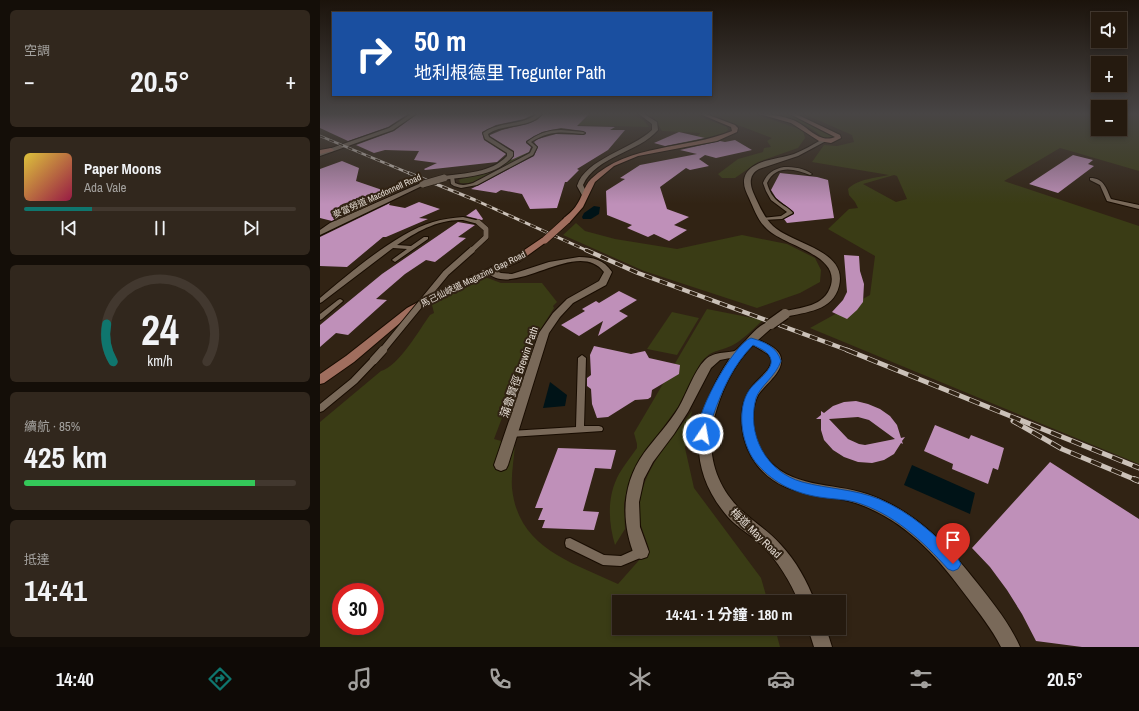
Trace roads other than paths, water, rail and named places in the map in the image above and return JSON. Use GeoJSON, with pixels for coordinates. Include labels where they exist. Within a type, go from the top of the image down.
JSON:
{"type":"FeatureCollection","features":[{"type":"Feature","properties":{"kind":"main road","name":"馬己仙峽道 Magazine Gap Road"},"geometry":{"type":"LineString","coordinates":[[320,380],[350,359],[410,310],[444,292],[517,259],[545,240],[579,207],[592,181],[612,165],[628,157],[692,144]]}},
{"type":"Feature","properties":{"kind":"street"},"geometry":{"type":"LineString","coordinates":[[320,153],[348,144]]}},
{"type":"Feature","properties":{"kind":"street","name":"麥當勞道 Macdonnell Road"},"geometry":{"type":"LineString","coordinates":[[320,233],[333,225],[423,184],[444,178],[483,171],[506,161],[510,156],[510,152],[497,144]]}},
{"type":"Feature","properties":{"kind":"street"},"geometry":{"type":"LineString","coordinates":[[585,196],[580,188],[580,184],[585,175],[615,154],[634,144]]}},
{"type":"Feature","properties":{"kind":"street","name":"梅道 May Road"},"geometry":{"type":"LineString","coordinates":[[803,595],[786,562],[766,540],[733,511],[714,486],[708,472],[703,446],[706,420],[716,393],[738,355],[751,341],[785,314],[813,308],[828,301],[835,288],[836,274],[831,263],[812,250],[776,233],[769,228],[748,188],[747,180],[750,172],[761,166],[796,155],[817,144]]}},
{"type":"Feature","properties":{"kind":"street","name":"蒲魯賢徑 Brewin Path"},"geometry":{"type":"LineString","coordinates":[[491,272],[498,275],[512,277],[553,264],[580,260],[592,260],[601,263],[608,272],[603,283],[570,301],[556,315],[544,333],[510,434],[502,465]]}},
{"type":"Feature","properties":{"kind":"street"},"geometry":{"type":"LineString","coordinates":[[751,341],[774,353],[776,361],[773,369],[754,392],[749,406],[749,434],[752,446],[762,461],[779,477],[793,485],[808,490],[843,494],[864,499],[886,508],[908,521],[931,539],[953,564],[996,621],[1012,647]]}},
{"type":"Feature","properties":{"kind":"street"},"geometry":{"type":"LineString","coordinates":[[641,552],[633,527],[632,502],[637,479],[648,458],[670,431],[684,409],[710,360],[718,356],[728,354],[738,355]]}},
{"type":"Feature","properties":{"kind":"street"},"geometry":{"type":"LineString","coordinates":[[819,635],[823,647]]}},
{"type":"Feature","properties":{"kind":"lane"},"geometry":{"type":"LineString","coordinates":[[452,177],[453,184],[456,186],[475,184],[532,154],[535,147],[532,144]]}},
{"type":"Feature","properties":{"kind":"lane"},"geometry":{"type":"LineString","coordinates":[[764,219],[782,217],[790,213],[788,209],[777,204],[766,188],[765,183],[768,177],[776,171],[791,168],[802,170],[810,174]]}},
{"type":"Feature","properties":{"kind":"lane"},"geometry":{"type":"LineString","coordinates":[[1092,179],[1102,184],[1109,200],[1124,202],[1139,207]]}},
{"type":"Feature","properties":{"kind":"lane"},"geometry":{"type":"LineString","coordinates":[[320,301],[408,234],[428,225],[460,220],[478,222],[486,229],[486,238],[446,274],[374,360],[354,381],[320,409]]}},
{"type":"Feature","properties":{"kind":"lane"},"geometry":{"type":"LineString","coordinates":[[395,260],[426,238]]}},
{"type":"Feature","properties":{"kind":"lane"},"geometry":{"type":"LineString","coordinates":[[392,246],[412,248]]}},
{"type":"Feature","properties":{"kind":"lane"},"geometry":{"type":"LineString","coordinates":[[320,318],[340,301]]}},
{"type":"Feature","properties":{"kind":"lane"},"geometry":{"type":"LineString","coordinates":[[580,429],[582,358]]}},
{"type":"Feature","properties":{"kind":"lane"},"geometry":{"type":"LineString","coordinates":[[510,434],[599,429]]}},
{"type":"Feature","properties":{"kind":"lane"},"geometry":{"type":"LineString","coordinates":[[570,543],[603,560],[621,561],[641,552]]}},
{"type":"Feature","properties":{"kind":"railway"},"geometry":{"type":"LineString","coordinates":[[340,144],[411,174]]}},
{"type":"Feature","properties":{"kind":"railway"},"geometry":{"type":"LineString","coordinates":[[409,173],[475,200],[588,251]]}},
{"type":"Feature","properties":{"kind":"railway"},"geometry":{"type":"LineString","coordinates":[[586,250],[638,273],[850,351]]}},
{"type":"Feature","properties":{"kind":"railway"},"geometry":{"type":"LineString","coordinates":[[847,350],[1139,468]]}},
{"type":"Feature","properties":{"kind":"railway"},"geometry":{"type":"LineString","coordinates":[[1013,421],[1062,449],[1136,480]]}},
{"type":"Feature","properties":{"kind":"railway"},"geometry":{"type":"LineString","coordinates":[[1134,479],[1139,481]]}}]}
